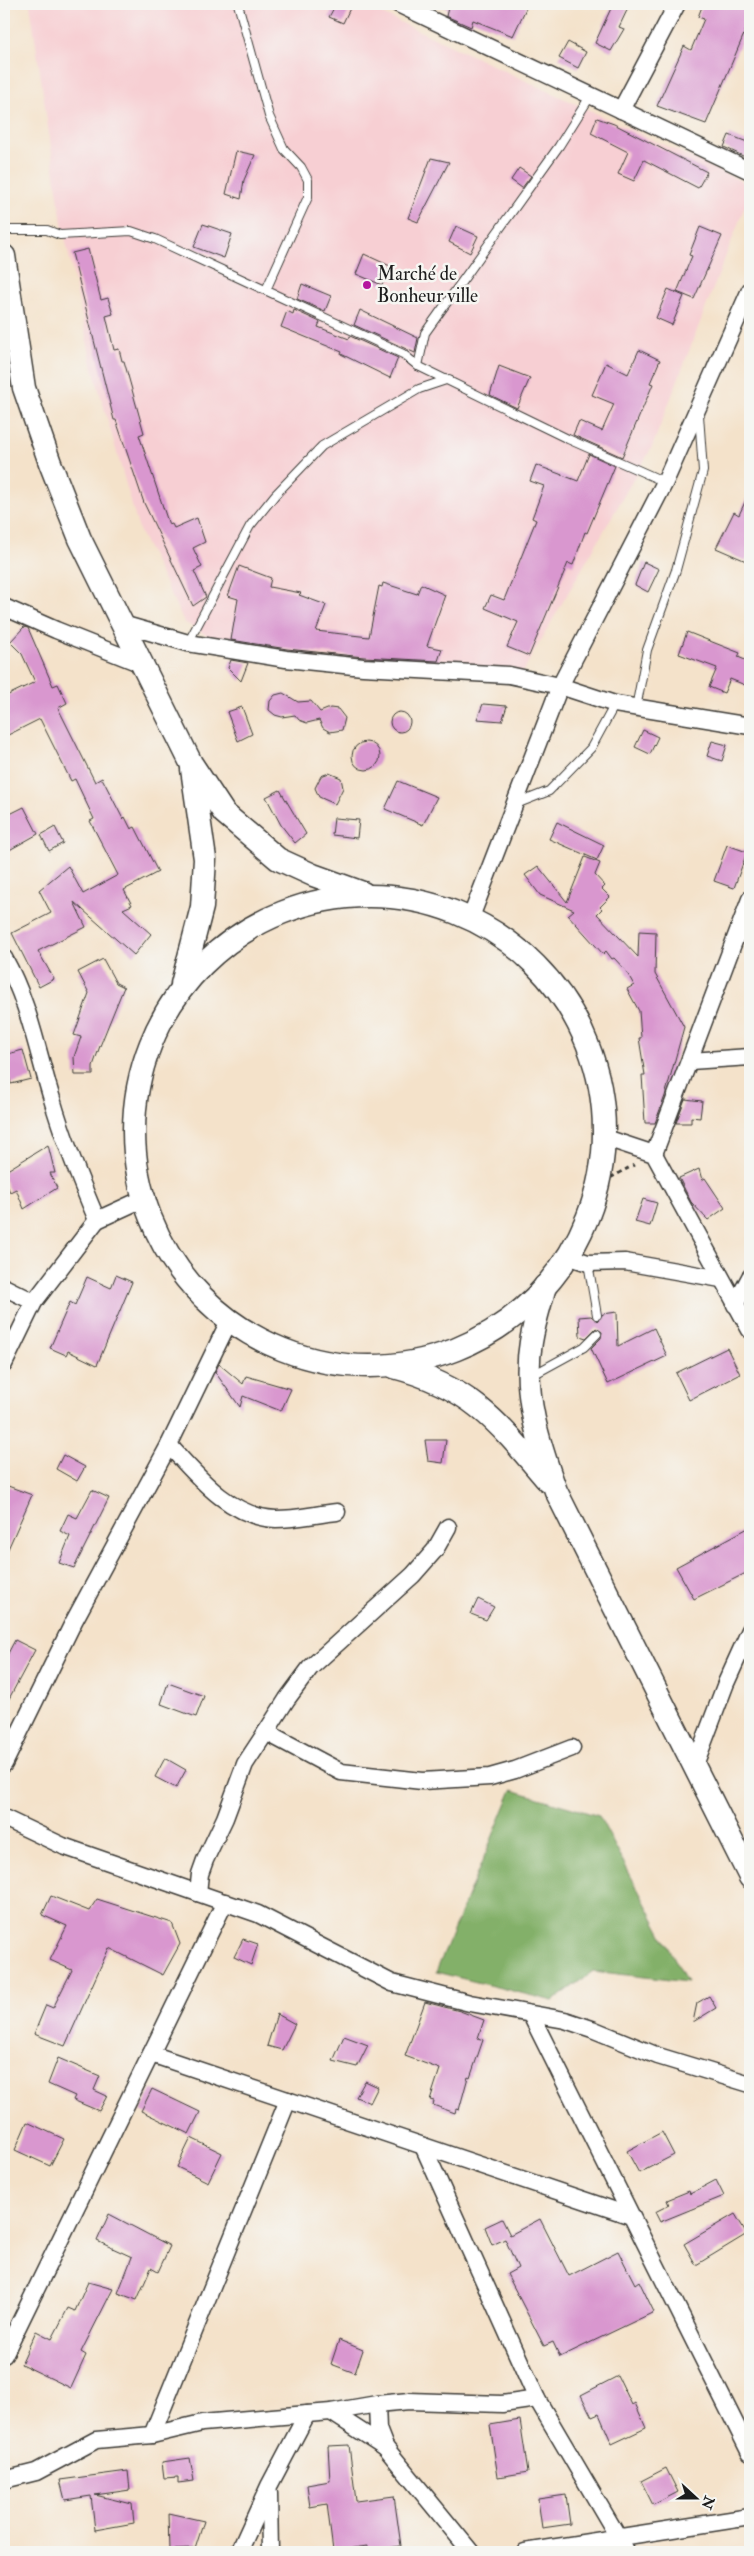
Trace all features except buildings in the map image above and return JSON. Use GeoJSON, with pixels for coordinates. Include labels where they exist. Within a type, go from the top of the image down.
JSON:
{"type":"FeatureCollection","features":[{"type":"Feature","properties":{"kind":"street"},"geometry":{"type":"LineString","coordinates":[[398,4],[750,171]]}},
{"type":"Feature","properties":{"kind":"street"},"geometry":{"type":"LineString","coordinates":[[621,110],[677,4]]}},
{"type":"Feature","properties":{"kind":"street"},"geometry":{"type":"LineString","coordinates":[[4,256],[24,388],[66,506],[191,763],[224,813],[278,859],[313,875],[367,895]]}},
{"type":"Feature","properties":{"kind":"street"},"geometry":{"type":"LineString","coordinates":[[471,917],[560,686],[665,482],[750,290]]}},
{"type":"Feature","properties":{"kind":"street"},"geometry":{"type":"LineString","coordinates":[[4,606],[56,630],[144,664]]}},
{"type":"Feature","properties":{"kind":"street"},"geometry":{"type":"LineString","coordinates":[[122,624],[188,643],[286,659],[363,667],[508,675],[560,686],[615,704],[750,726]]}},
{"type":"Feature","properties":{"kind":"street"},"geometry":{"type":"LineString","coordinates":[[180,990],[202,907],[205,859],[191,763]]}},
{"type":"Feature","properties":{"kind":"street"},"geometry":{"type":"LineString","coordinates":[[367,895],[420,900],[471,917],[515,946],[552,983],[580,1028],[594,1063],[600,1090],[603,1137],[597,1185],[585,1222],[578,1259],[544,1286],[517,1313],[490,1332],[461,1347],[430,1358],[388,1366],[346,1366],[304,1358],[265,1343],[229,1321],[185,1279],[154,1228],[146,1197],[134,1131],[137,1092],[147,1053],[163,1017],[180,990],[212,955],[258,922],[314,901],[367,895]]}},
{"type":"Feature","properties":{"kind":"street"},"geometry":{"type":"LineString","coordinates":[[654,1154],[750,900]]}},
{"type":"Feature","properties":{"kind":"street"},"geometry":{"type":"LineString","coordinates":[[4,958],[15,978],[36,1034],[51,1097],[67,1149],[97,1220]]}},
{"type":"Feature","properties":{"kind":"street"},"geometry":{"type":"LineString","coordinates":[[690,1061],[750,1057]]}},
{"type":"Feature","properties":{"kind":"street"},"geometry":{"type":"LineString","coordinates":[[603,1137],[654,1154],[750,1330]]}},
{"type":"Feature","properties":{"kind":"street"},"geometry":{"type":"LineString","coordinates":[[4,1364],[34,1302],[97,1220],[146,1197]]}},
{"type":"Feature","properties":{"kind":"street"},"geometry":{"type":"LineString","coordinates":[[578,1259],[625,1262],[721,1278]]}},
{"type":"Feature","properties":{"kind":"street"},"geometry":{"type":"LineString","coordinates":[[735,1304],[750,1277]]}},
{"type":"Feature","properties":{"kind":"street"},"geometry":{"type":"LineString","coordinates":[[544,1286],[530,1343],[529,1377],[532,1412],[556,1491],[750,1877]]}},
{"type":"Feature","properties":{"kind":"street"},"geometry":{"type":"LineString","coordinates":[[4,1287],[34,1302]]}},
{"type":"Feature","properties":{"kind":"street"},"geometry":{"type":"LineString","coordinates":[[4,1764],[74,1621],[169,1445],[229,1321]]}},
{"type":"Feature","properties":{"kind":"street"},"geometry":{"type":"LineString","coordinates":[[388,1366],[441,1382],[469,1398],[490,1416],[556,1491]]}},
{"type":"Feature","properties":{"kind":"street"},"geometry":{"type":"LineString","coordinates":[[169,1445],[198,1476],[248,1515],[276,1519],[337,1512]]}},
{"type":"Feature","properties":{"kind":"street"},"geometry":{"type":"LineString","coordinates":[[198,1893],[200,1874],[205,1860],[225,1818],[245,1764],[287,1699],[310,1668],[413,1575],[435,1550],[448,1528]]}},
{"type":"Feature","properties":{"kind":"street"},"geometry":{"type":"LineString","coordinates":[[695,1765],[726,1683],[750,1630]]}},
{"type":"Feature","properties":{"kind":"street"},"geometry":{"type":"LineString","coordinates":[[266,1732],[342,1772],[422,1781],[490,1777],[515,1770],[572,1748]]}},
{"type":"Feature","properties":{"kind":"street"},"geometry":{"type":"LineString","coordinates":[[4,1818],[63,1846],[258,1914],[392,1983],[531,2016],[565,2020],[592,2028],[658,2056],[750,2084]]}},
{"type":"Feature","properties":{"kind":"street"},"geometry":{"type":"LineString","coordinates":[[4,2355],[225,1902]]}},
{"type":"Feature","properties":{"kind":"street"},"geometry":{"type":"LineString","coordinates":[[531,2016],[750,2453]]}},
{"type":"Feature","properties":{"kind":"street"},"geometry":{"type":"LineString","coordinates":[[151,2054],[631,2216]]}},
{"type":"Feature","properties":{"kind":"street"},"geometry":{"type":"LineString","coordinates":[[152,2435],[288,2100]]}},
{"type":"Feature","properties":{"kind":"street"},"geometry":{"type":"LineString","coordinates":[[423,2146],[537,2399],[627,2552]]}},
{"type":"Feature","properties":{"kind":"street"},"geometry":{"type":"LineString","coordinates":[[4,2480],[36,2472],[96,2440],[152,2435],[202,2423],[331,2412],[377,2404],[443,2401],[502,2404],[537,2399]]}},
{"type":"Feature","properties":{"kind":"street"},"geometry":{"type":"LineString","coordinates":[[377,2404],[378,2429],[385,2447]]}},
{"type":"Feature","properties":{"kind":"street"},"geometry":{"type":"LineString","coordinates":[[331,2412],[385,2447],[471,2552]]}},
{"type":"Feature","properties":{"kind":"street"},"geometry":{"type":"LineString","coordinates":[[239,2552],[269,2486],[307,2414]]}},
{"type":"Feature","properties":{"kind":"street"},"geometry":{"type":"LineString","coordinates":[[269,2486],[270,2552]]}},
{"type":"Feature","properties":{"kind":"street"},"geometry":{"type":"LineString","coordinates":[[525,2552],[750,2516]]}},
{"type":"Feature","properties":{"kind":"lane"},"geometry":{"type":"LineString","coordinates":[[238,4],[269,116],[284,149],[301,167],[308,180],[308,198],[266,290]]}},
{"type":"Feature","properties":{"kind":"lane"},"geometry":{"type":"LineString","coordinates":[[418,366],[425,333],[559,146],[591,95]]}},
{"type":"Feature","properties":{"kind":"lane"},"geometry":{"type":"LineString","coordinates":[[4,230],[47,230],[60,235],[135,232],[155,239],[403,354],[418,366],[449,379],[568,439],[665,482]]}},
{"type":"Feature","properties":{"kind":"lane"},"geometry":{"type":"LineString","coordinates":[[188,643],[250,526],[275,494],[322,446],[419,389],[449,379]]}},
{"type":"Feature","properties":{"kind":"lane"},"geometry":{"type":"LineString","coordinates":[[636,708],[647,650],[676,570],[703,471],[699,407]]}},
{"type":"Feature","properties":{"kind":"lane"},"geometry":{"type":"LineString","coordinates":[[514,805],[549,791],[590,748],[615,704]]}},
{"type":"Feature","properties":{"kind":"lane"},"geometry":{"type":"LineString","coordinates":[[578,1259],[597,1315]]}},
{"type":"Feature","properties":{"kind":"lane"},"geometry":{"type":"LineString","coordinates":[[529,1377],[584,1347],[596,1334]]}},
{"type":"Feature","properties":{"kind":"path"},"geometry":{"type":"LineString","coordinates":[[597,1185],[654,1154]]}},
{"type":"Feature","properties":{"kind":"shaded area"},"geometry":{"type":"Polygon","coordinates":[[[30,4],[361,4],[750,185],[750,193],[652,447],[522,673],[232,650],[184,622],[139,530],[93,369],[62,223],[30,4]]]}},
{"type":"Feature","properties":{"kind":"green space"},"geometry":{"type":"Polygon","coordinates":[[[512,1790],[599,1816],[687,1982],[593,1971],[553,2001],[436,1972],[512,1790]]]}},
{"type":"Feature","properties":{"kind":"place","name":"Marché de Bonheur ville"},"geometry":{"type":"Point","coordinates":[367,285]}}]}
